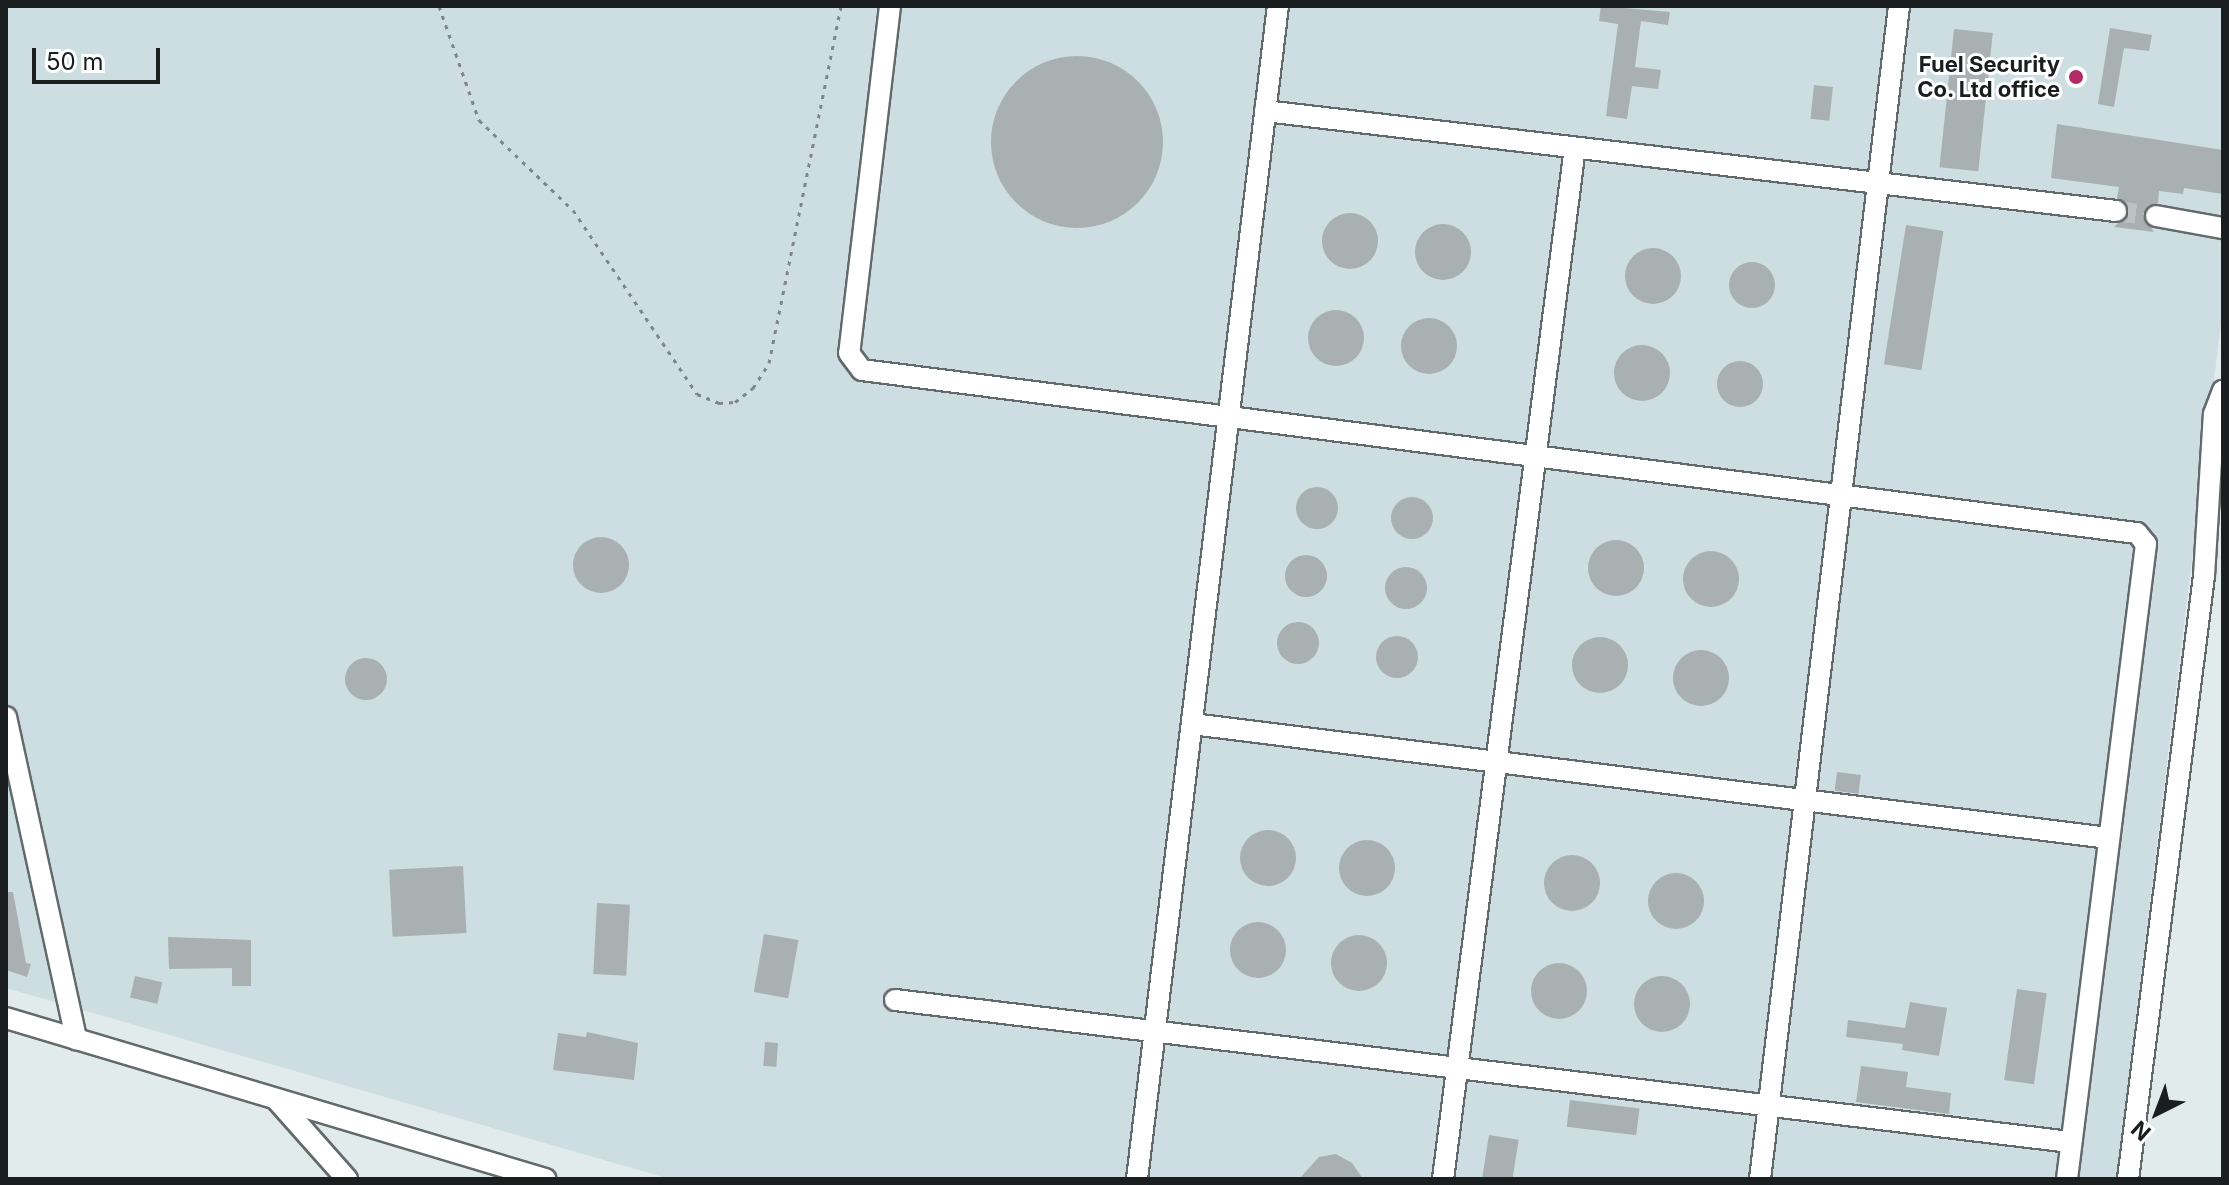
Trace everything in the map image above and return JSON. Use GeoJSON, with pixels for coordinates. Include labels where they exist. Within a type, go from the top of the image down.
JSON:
{"type":"FeatureCollection","features":[{"type":"Feature","properties":{"kind":"street"},"geometry":{"type":"LineString","coordinates":[[890,6],[849,353],[862,370],[2137,533],[2146,544],[2067,1179]]}},
{"type":"Feature","properties":{"kind":"street"},"geometry":{"type":"LineString","coordinates":[[1137,1179],[1278,6]]}},
{"type":"Feature","properties":{"kind":"street"},"geometry":{"type":"LineString","coordinates":[[1760,1179],[1899,6]]}},
{"type":"Feature","properties":{"kind":"street"},"geometry":{"type":"LineString","coordinates":[[1265,111],[2116,211]]}},
{"type":"Feature","properties":{"kind":"street"},"geometry":{"type":"LineString","coordinates":[[1443,1179],[1575,147]]}},
{"type":"Feature","properties":{"kind":"street"},"geometry":{"type":"LineString","coordinates":[[2156,216],[2223,228]]}},
{"type":"Feature","properties":{"kind":"street"},"geometry":{"type":"LineString","coordinates":[[2128,1179],[2204,576],[2214,414],[2223,391]]}},
{"type":"Feature","properties":{"kind":"street"},"geometry":{"type":"LineString","coordinates":[[2214,414],[2223,443]]}},
{"type":"Feature","properties":{"kind":"street"},"geometry":{"type":"LineString","coordinates":[[6,717],[76,1039]]}},
{"type":"Feature","properties":{"kind":"street"},"geometry":{"type":"LineString","coordinates":[[1192,724],[2109,838]]}},
{"type":"Feature","properties":{"kind":"street"},"geometry":{"type":"LineString","coordinates":[[895,1000],[2071,1142]]}},
{"type":"Feature","properties":{"kind":"street"},"geometry":{"type":"LineString","coordinates":[[6,1018],[545,1179]]}},
{"type":"Feature","properties":{"kind":"street"},"geometry":{"type":"LineString","coordinates":[[276,1099],[347,1179]]}},
{"type":"Feature","properties":{"kind":"path"},"geometry":{"type":"LineString","coordinates":[[439,6],[479,120],[573,210],[697,394],[719,403],[735,402],[753,388],[769,363],[841,6]]}},
{"type":"Feature","properties":{"kind":"shaded area"},"geometry":{"type":"Polygon","coordinates":[[[6,6],[2223,6],[2223,307],[2116,1179],[670,1179],[6,988],[6,6]]]}},
{"type":"Feature","properties":{"kind":"building"},"geometry":{"type":"Polygon","coordinates":[[[1601,6],[1670,12],[1668,25],[1641,21],[1635,67],[1661,70],[1658,89],[1632,86],[1627,119],[1606,116],[1618,24],[1599,21],[1601,6]]]}},
{"type":"Feature","properties":{"kind":"building"},"geometry":{"type":"Polygon","coordinates":[[[2110,28],[2152,35],[2149,51],[2124,48],[2114,107],[2098,104],[2110,28]]]}},
{"type":"Feature","properties":{"kind":"building"},"geometry":{"type":"Polygon","coordinates":[[[1954,29],[1993,33],[1978,171],[1939,167],[1954,29]]]}},
{"type":"Feature","properties":{"kind":"building"},"geometry":{"type":"Polygon","coordinates":[[[1077,56],[1110,63],[1138,81],[1156,109],[1163,142],[1156,175],[1138,203],[1110,221],[1077,228],[1044,221],[1016,203],[998,175],[991,142],[998,109],[1016,81],[1044,63],[1077,56]]]}},
{"type":"Feature","properties":{"kind":"building"},"geometry":{"type":"Polygon","coordinates":[[[1814,85],[1833,87],[1829,121],[1810,119],[1814,85]]]}},
{"type":"Feature","properties":{"kind":"building"},"geometry":{"type":"Polygon","coordinates":[[[2057,124],[2223,150],[2223,194],[2184,188],[2183,194],[2159,191],[2158,203],[2143,214],[2154,232],[2114,227],[2129,213],[2117,198],[2119,187],[2051,178],[2057,124]]]}},
{"type":"Feature","properties":{"kind":"building"},"geometry":{"type":"Polygon","coordinates":[[[1350,213],[1370,221],[1378,241],[1370,261],[1350,269],[1330,261],[1322,241],[1330,221],[1350,213]]]}},
{"type":"Feature","properties":{"kind":"building"},"geometry":{"type":"Polygon","coordinates":[[[1443,224],[1463,232],[1471,252],[1463,272],[1443,280],[1423,272],[1415,252],[1423,232],[1443,224]]]}},
{"type":"Feature","properties":{"kind":"building"},"geometry":{"type":"Polygon","coordinates":[[[1906,225],[1944,231],[1921,370],[1884,364],[1906,225]]]}},
{"type":"Feature","properties":{"kind":"building"},"geometry":{"type":"Polygon","coordinates":[[[1653,248],[1673,256],[1681,276],[1673,296],[1653,304],[1633,296],[1625,276],[1633,256],[1653,248]]]}},
{"type":"Feature","properties":{"kind":"building"},"geometry":{"type":"Polygon","coordinates":[[[1752,262],[1768,269],[1775,285],[1768,301],[1752,308],[1736,301],[1729,285],[1736,269],[1752,262]]]}},
{"type":"Feature","properties":{"kind":"building"},"geometry":{"type":"Polygon","coordinates":[[[1336,310],[1356,318],[1364,338],[1356,358],[1336,366],[1316,358],[1308,338],[1316,318],[1336,310]]]}},
{"type":"Feature","properties":{"kind":"building"},"geometry":{"type":"Polygon","coordinates":[[[1429,318],[1449,326],[1457,346],[1449,366],[1429,374],[1409,366],[1401,346],[1409,326],[1429,318]]]}},
{"type":"Feature","properties":{"kind":"building"},"geometry":{"type":"Polygon","coordinates":[[[1642,345],[1662,353],[1670,373],[1662,393],[1642,401],[1622,393],[1614,373],[1622,353],[1642,345]]]}},
{"type":"Feature","properties":{"kind":"building"},"geometry":{"type":"Polygon","coordinates":[[[1740,361],[1756,368],[1763,384],[1756,400],[1740,407],[1724,400],[1717,384],[1724,368],[1740,361]]]}},
{"type":"Feature","properties":{"kind":"building"},"geometry":{"type":"Polygon","coordinates":[[[1317,487],[1332,493],[1338,508],[1332,523],[1317,529],[1302,523],[1296,508],[1302,493],[1317,487]]]}},
{"type":"Feature","properties":{"kind":"building"},"geometry":{"type":"Polygon","coordinates":[[[1412,497],[1427,503],[1433,518],[1427,533],[1412,539],[1397,533],[1391,518],[1397,503],[1412,497]]]}},
{"type":"Feature","properties":{"kind":"building"},"geometry":{"type":"Polygon","coordinates":[[[601,537],[621,545],[629,565],[621,585],[601,593],[581,585],[573,565],[581,545],[601,537]]]}},
{"type":"Feature","properties":{"kind":"building"},"geometry":{"type":"Polygon","coordinates":[[[1616,540],[1636,548],[1644,568],[1636,588],[1616,596],[1596,588],[1588,568],[1596,548],[1616,540]]]}},
{"type":"Feature","properties":{"kind":"building"},"geometry":{"type":"Polygon","coordinates":[[[1711,551],[1731,559],[1739,579],[1731,599],[1711,607],[1691,599],[1683,579],[1691,559],[1711,551]]]}},
{"type":"Feature","properties":{"kind":"building"},"geometry":{"type":"Polygon","coordinates":[[[1306,555],[1321,561],[1327,576],[1321,591],[1306,597],[1291,591],[1285,576],[1291,561],[1306,555]]]}},
{"type":"Feature","properties":{"kind":"building"},"geometry":{"type":"Polygon","coordinates":[[[1406,567],[1421,573],[1427,588],[1421,603],[1406,609],[1391,603],[1385,588],[1391,573],[1406,567]]]}},
{"type":"Feature","properties":{"kind":"building"},"geometry":{"type":"Polygon","coordinates":[[[1298,622],[1313,628],[1319,643],[1313,658],[1298,664],[1283,658],[1277,643],[1283,628],[1298,622]]]}},
{"type":"Feature","properties":{"kind":"building"},"geometry":{"type":"Polygon","coordinates":[[[1397,636],[1412,642],[1418,657],[1412,672],[1397,678],[1382,672],[1376,657],[1382,642],[1397,636]]]}},
{"type":"Feature","properties":{"kind":"building"},"geometry":{"type":"Polygon","coordinates":[[[1600,637],[1620,645],[1628,665],[1620,685],[1600,693],[1580,685],[1572,665],[1580,645],[1600,637]]]}},
{"type":"Feature","properties":{"kind":"building"},"geometry":{"type":"Polygon","coordinates":[[[1701,650],[1721,658],[1729,678],[1721,698],[1701,706],[1681,698],[1673,678],[1681,658],[1701,650]]]}},
{"type":"Feature","properties":{"kind":"building"},"geometry":{"type":"Polygon","coordinates":[[[366,658],[381,664],[387,679],[381,694],[366,700],[351,694],[345,679],[351,664],[366,658]]]}},
{"type":"Feature","properties":{"kind":"building"},"geometry":{"type":"Polygon","coordinates":[[[1837,772],[1861,775],[1859,794],[1835,791],[1837,772]]]}},
{"type":"Feature","properties":{"kind":"building"},"geometry":{"type":"Polygon","coordinates":[[[1268,830],[1288,838],[1296,858],[1288,878],[1268,886],[1248,878],[1240,858],[1248,838],[1268,830]]]}},
{"type":"Feature","properties":{"kind":"building"},"geometry":{"type":"Polygon","coordinates":[[[1367,840],[1387,848],[1395,868],[1387,888],[1367,896],[1347,888],[1339,868],[1347,848],[1367,840]]]}},
{"type":"Feature","properties":{"kind":"building"},"geometry":{"type":"Polygon","coordinates":[[[1572,855],[1592,863],[1600,883],[1592,903],[1572,911],[1552,903],[1544,883],[1552,863],[1572,855]]]}},
{"type":"Feature","properties":{"kind":"building"},"geometry":{"type":"Polygon","coordinates":[[[463,866],[467,933],[393,937],[389,870],[463,866]]]}},
{"type":"Feature","properties":{"kind":"building"},"geometry":{"type":"Polygon","coordinates":[[[1676,873],[1696,881],[1704,901],[1696,921],[1676,929],[1656,921],[1648,901],[1656,881],[1676,873]]]}},
{"type":"Feature","properties":{"kind":"building"},"geometry":{"type":"Polygon","coordinates":[[[6,892],[13,892],[26,963],[31,964],[27,977],[6,970],[6,892]]]}},
{"type":"Feature","properties":{"kind":"building"},"geometry":{"type":"Polygon","coordinates":[[[597,903],[630,905],[626,976],[593,974],[597,903]]]}},
{"type":"Feature","properties":{"kind":"building"},"geometry":{"type":"Polygon","coordinates":[[[1258,922],[1278,930],[1286,950],[1278,970],[1258,978],[1238,970],[1230,950],[1238,930],[1258,922]]]}},
{"type":"Feature","properties":{"kind":"building"},"geometry":{"type":"Polygon","coordinates":[[[764,934],[798,940],[788,998],[754,992],[764,934]]]}},
{"type":"Feature","properties":{"kind":"building"},"geometry":{"type":"Polygon","coordinates":[[[1359,935],[1379,943],[1387,963],[1379,983],[1359,991],[1339,983],[1331,963],[1339,943],[1359,935]]]}},
{"type":"Feature","properties":{"kind":"building"},"geometry":{"type":"Polygon","coordinates":[[[168,937],[251,940],[251,986],[232,986],[232,968],[169,969],[168,937]]]}},
{"type":"Feature","properties":{"kind":"building"},"geometry":{"type":"Polygon","coordinates":[[[1559,963],[1579,971],[1587,991],[1579,1011],[1559,1019],[1539,1011],[1531,991],[1539,971],[1559,963]]]}},
{"type":"Feature","properties":{"kind":"building"},"geometry":{"type":"Polygon","coordinates":[[[135,976],[162,982],[157,1004],[130,997],[135,976]]]}},
{"type":"Feature","properties":{"kind":"building"},"geometry":{"type":"Polygon","coordinates":[[[1662,976],[1682,984],[1690,1004],[1682,1024],[1662,1032],[1642,1024],[1634,1004],[1642,984],[1662,976]]]}},
{"type":"Feature","properties":{"kind":"building"},"geometry":{"type":"Polygon","coordinates":[[[2017,989],[2047,993],[2034,1084],[2004,1080],[2017,989]]]}},
{"type":"Feature","properties":{"kind":"building"},"geometry":{"type":"Polygon","coordinates":[[[1910,1002],[1947,1008],[1939,1056],[1902,1050],[1903,1044],[1846,1037],[1848,1020],[1905,1028],[1910,1002]]]}},
{"type":"Feature","properties":{"kind":"building"},"geometry":{"type":"Polygon","coordinates":[[[587,1032],[638,1043],[634,1080],[553,1070],[558,1033],[586,1037],[587,1032]]]}},
{"type":"Feature","properties":{"kind":"building"},"geometry":{"type":"Polygon","coordinates":[[[765,1042],[778,1043],[776,1067],[763,1066],[765,1042]]]}},
{"type":"Feature","properties":{"kind":"building"},"geometry":{"type":"Polygon","coordinates":[[[1861,1066],[1908,1072],[1906,1087],[1951,1093],[1949,1114],[1856,1102],[1861,1066]]]}},
{"type":"Feature","properties":{"kind":"building"},"geometry":{"type":"Polygon","coordinates":[[[1570,1100],[1639,1109],[1636,1135],[1567,1127],[1570,1100]]]}},
{"type":"Feature","properties":{"kind":"building"},"geometry":{"type":"Polygon","coordinates":[[[1489,1135],[1519,1140],[1512,1179],[1482,1179],[1489,1135]]]}},
{"type":"Feature","properties":{"kind":"building"},"geometry":{"type":"Polygon","coordinates":[[[1336,1154],[1352,1163],[1363,1179],[1299,1179],[1319,1157],[1336,1154]]]}},
{"type":"Feature","properties":{"kind":"tunnel"},"geometry":{"type":"LineString","coordinates":[[2116,211],[2156,216]]}},
{"type":"Feature","properties":{"kind":"place","name":"Fuel Security Co. Ltd office"},"geometry":{"type":"Point","coordinates":[2076,77]}}]}
